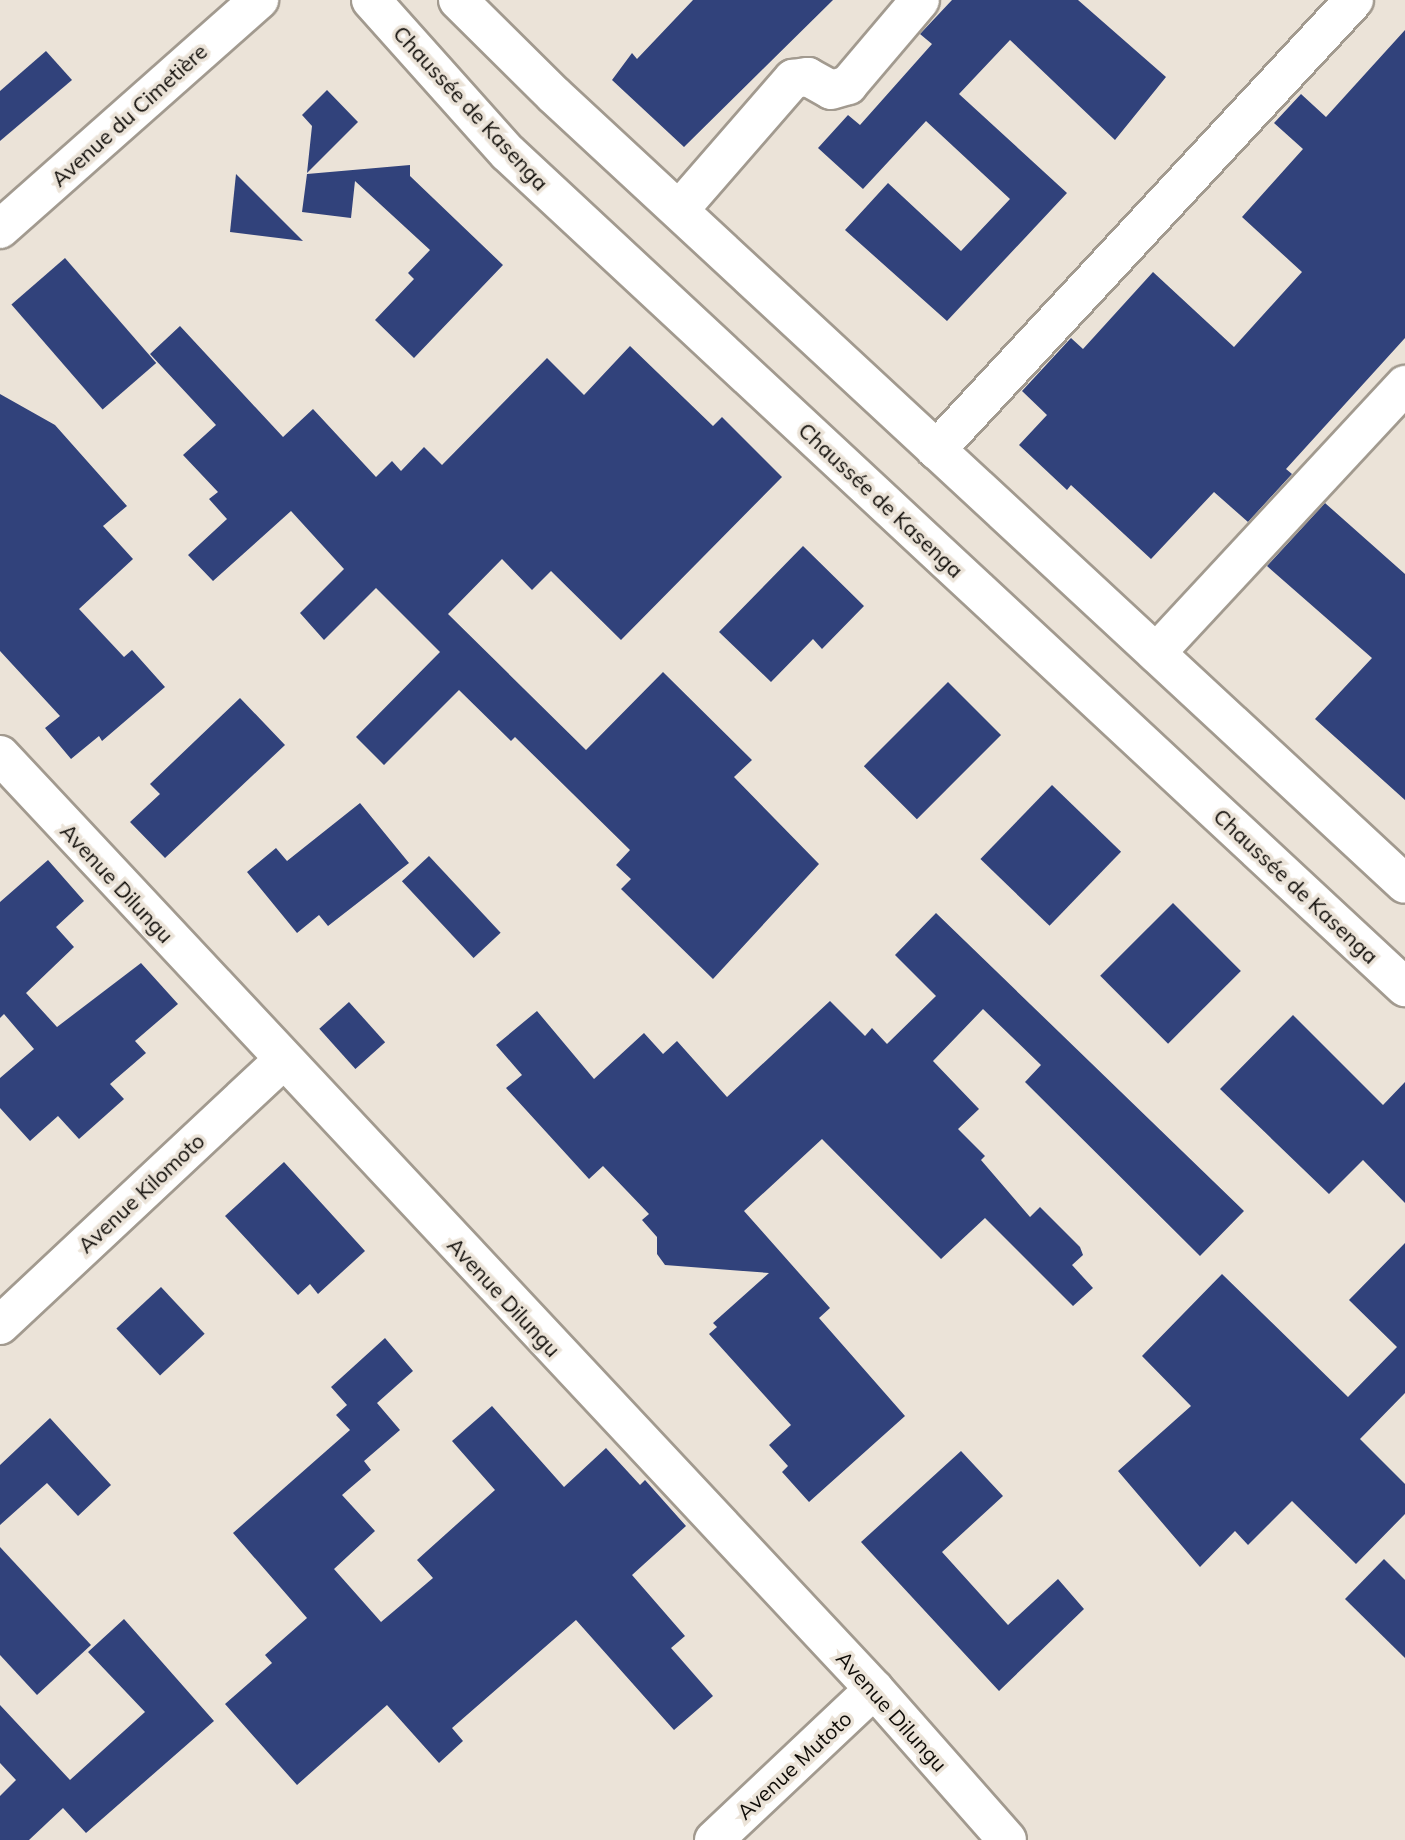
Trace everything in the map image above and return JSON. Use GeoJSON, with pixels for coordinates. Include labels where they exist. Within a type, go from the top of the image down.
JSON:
{"type":"FeatureCollection","features":[{"type":"Feature","properties":{"kind":"street","name":"Avenue du Cimetière"},"geometry":{"type":"LineString","coordinates":[[0,229],[259,0]]}},
{"type":"Feature","properties":{"kind":"street","name":"Chaussée de Kasenga"},"geometry":{"type":"LineString","coordinates":[[371,0],[508,153],[1405,987]]}},
{"type":"Feature","properties":{"kind":"street"},"geometry":{"type":"LineString","coordinates":[[457,0],[936,450],[1405,884]]}},
{"type":"Feature","properties":{"kind":"street"},"geometry":{"type":"LineString","coordinates":[[679,210],[793,79],[808,77],[831,90],[848,85],[920,0]]}},
{"type":"Feature","properties":{"kind":"street"},"geometry":{"type":"LineString","coordinates":[[936,450],[1354,0]]}},
{"type":"Feature","properties":{"kind":"street"},"geometry":{"type":"LineString","coordinates":[[1156,653],[1405,385]]}},
{"type":"Feature","properties":{"kind":"street","name":"Avenue Dilungu"},"geometry":{"type":"LineString","coordinates":[[0,755],[282,1061],[874,1689],[1007,1840]]}},
{"type":"Feature","properties":{"kind":"street","name":"Avenue Kilomoto"},"geometry":{"type":"LineString","coordinates":[[0,1325],[282,1061]]}},
{"type":"Feature","properties":{"kind":"street","name":"Avenue Mutoto"},"geometry":{"type":"LineString","coordinates":[[714,1840],[874,1689]]}},
{"type":"Feature","properties":{"kind":"building"},"geometry":{"type":"Polygon","coordinates":[[[693,0],[833,0],[684,147],[612,80],[632,53],[637,59],[693,0]]]}},
{"type":"Feature","properties":{"kind":"building"},"geometry":{"type":"Polygon","coordinates":[[[952,0],[1078,0],[1166,77],[1115,140],[1010,40],[959,94],[1067,193],[947,321],[845,230],[888,183],[961,251],[1010,199],[926,121],[863,189],[818,148],[848,115],[860,125],[932,44],[920,34],[952,0]]]}},
{"type":"Feature","properties":{"kind":"building"},"geometry":{"type":"Polygon","coordinates":[[[1405,30],[1405,338],[1286,469],[1292,474],[1248,522],[1214,492],[1151,559],[1071,485],[1067,490],[1019,445],[1047,415],[1022,391],[1071,338],[1083,349],[1153,272],[1234,347],[1302,272],[1242,217],[1303,149],[1274,123],[1301,94],[1326,117],[1405,30]]]}},
{"type":"Feature","properties":{"kind":"building"},"geometry":{"type":"Polygon","coordinates":[[[46,51],[72,80],[0,141],[0,91],[46,51]]]}},
{"type":"Feature","properties":{"kind":"building"},"geometry":{"type":"Polygon","coordinates":[[[327,90],[358,122],[307,173],[312,126],[302,115],[327,90]]]}},
{"type":"Feature","properties":{"kind":"building"},"geometry":{"type":"Polygon","coordinates":[[[410,165],[410,176],[503,265],[414,358],[375,320],[414,279],[408,273],[430,250],[355,181],[351,218],[302,212],[307,174],[410,165]]]}},
{"type":"Feature","properties":{"kind":"building"},"geometry":{"type":"Polygon","coordinates":[[[236,174],[303,241],[230,232],[236,174]]]}},
{"type":"Feature","properties":{"kind":"building"},"geometry":{"type":"Polygon","coordinates":[[[65,258],[156,363],[103,409],[11,305],[65,258]]]}},
{"type":"Feature","properties":{"kind":"building"},"geometry":{"type":"Polygon","coordinates":[[[180,326],[283,437],[313,409],[376,477],[392,461],[401,471],[424,447],[442,465],[547,358],[584,395],[630,346],[713,426],[722,417],[782,477],[621,640],[551,571],[532,590],[502,559],[448,614],[586,750],[663,672],[752,760],[734,777],[819,864],[713,979],[621,889],[631,879],[616,865],[630,850],[515,737],[511,741],[459,690],[384,765],[356,737],[440,652],[376,588],[324,640],[300,613],[344,569],[291,511],[213,581],[188,555],[227,519],[209,499],[218,492],[183,455],[216,425],[150,354],[180,326]]]}},
{"type":"Feature","properties":{"kind":"building"},"geometry":{"type":"Polygon","coordinates":[[[0,394],[55,425],[127,506],[103,526],[133,559],[79,609],[124,657],[132,650],[165,687],[102,741],[99,736],[71,759],[45,728],[60,716],[0,651],[0,394]]]}},
{"type":"Feature","properties":{"kind":"building"},"geometry":{"type":"Polygon","coordinates":[[[1325,503],[1405,574],[1405,800],[1315,719],[1372,658],[1267,566],[1325,503]]]}},
{"type":"Feature","properties":{"kind":"building"},"geometry":{"type":"Polygon","coordinates":[[[803,546],[864,606],[822,649],[813,639],[771,682],[719,632],[803,546]]]}},
{"type":"Feature","properties":{"kind":"building"},"geometry":{"type":"Polygon","coordinates":[[[948,682],[1001,735],[917,819],[864,766],[948,682]]]}},
{"type":"Feature","properties":{"kind":"building"},"geometry":{"type":"Polygon","coordinates":[[[240,698],[285,745],[165,858],[130,822],[160,794],[150,784],[240,698]]]}},
{"type":"Feature","properties":{"kind":"building"},"geometry":{"type":"Polygon","coordinates":[[[1052,785],[1121,852],[1050,926],[980,859],[1052,785]]]}},
{"type":"Feature","properties":{"kind":"building"},"geometry":{"type":"Polygon","coordinates":[[[360,803],[409,863],[328,926],[319,915],[297,933],[247,872],[276,848],[287,861],[360,803]]]}},
{"type":"Feature","properties":{"kind":"building"},"geometry":{"type":"Polygon","coordinates":[[[429,856],[501,933],[474,958],[402,881],[429,856]]]}},
{"type":"Feature","properties":{"kind":"building"},"geometry":{"type":"Polygon","coordinates":[[[48,860],[84,901],[56,927],[74,947],[26,993],[57,1027],[141,963],[178,1004],[135,1041],[146,1053],[110,1084],[124,1099],[79,1139],[58,1116],[30,1141],[0,1108],[0,1078],[34,1049],[4,1014],[0,1018],[0,902],[48,860]]]}},
{"type":"Feature","properties":{"kind":"building"},"geometry":{"type":"Polygon","coordinates":[[[1173,903],[1241,971],[1168,1044],[1100,976],[1173,903]]]}},
{"type":"Feature","properties":{"kind":"building"},"geometry":{"type":"Polygon","coordinates":[[[936,913],[1244,1211],[1200,1256],[1025,1082],[1041,1065],[983,1009],[933,1061],[979,1109],[958,1129],[985,1156],[981,1160],[1030,1217],[1040,1207],[1080,1247],[1083,1255],[1072,1265],[1093,1288],[1073,1306],[985,1218],[941,1259],[822,1139],[744,1211],[830,1308],[819,1318],[905,1416],[809,1502],[782,1472],[788,1466],[769,1445],[791,1425],[709,1334],[717,1327],[713,1323],[769,1273],[665,1265],[657,1254],[657,1237],[642,1220],[649,1214],[603,1166],[589,1179],[506,1088],[522,1075],[496,1045],[537,1011],[594,1079],[644,1033],[663,1054],[677,1041],[727,1097],[830,1001],[865,1036],[872,1028],[887,1044],[936,996],[895,955],[936,913]]]}},
{"type":"Feature","properties":{"kind":"building"},"geometry":{"type":"Polygon","coordinates":[[[349,1002],[385,1042],[355,1069],[319,1029],[349,1002]]]}},
{"type":"Feature","properties":{"kind":"building"},"geometry":{"type":"Polygon","coordinates":[[[1293,1015],[1383,1105],[1405,1082],[1405,1203],[1363,1160],[1329,1194],[1220,1089],[1293,1015]]]}},
{"type":"Feature","properties":{"kind":"building"},"geometry":{"type":"Polygon","coordinates":[[[284,1162],[365,1251],[318,1294],[310,1284],[298,1295],[225,1216],[284,1162]]]}},
{"type":"Feature","properties":{"kind":"building"},"geometry":{"type":"Polygon","coordinates":[[[1405,1243],[1405,1393],[1360,1439],[1405,1484],[1405,1514],[1356,1564],[1292,1501],[1248,1545],[1235,1531],[1200,1567],[1118,1471],[1191,1406],[1142,1356],[1222,1274],[1348,1397],[1397,1347],[1349,1300],[1405,1243]]]}},
{"type":"Feature","properties":{"kind":"building"},"geometry":{"type":"Polygon","coordinates":[[[161,1287],[205,1334],[160,1375],[116,1329],[161,1287]]]}},
{"type":"Feature","properties":{"kind":"building"},"geometry":{"type":"Polygon","coordinates":[[[385,1338],[413,1371],[377,1403],[400,1430],[364,1461],[371,1470],[342,1495],[375,1531],[334,1569],[381,1622],[433,1578],[417,1560],[495,1490],[452,1441],[492,1406],[564,1487],[606,1448],[640,1485],[645,1480],[686,1526],[632,1575],[685,1636],[671,1648],[713,1696],[674,1730],[576,1620],[452,1728],[463,1741],[439,1763],[387,1705],[297,1785],[225,1704],[272,1663],[265,1655],[307,1618],[233,1533],[350,1430],[336,1415],[347,1405],[331,1387],[385,1338]]]}},
{"type":"Feature","properties":{"kind":"building"},"geometry":{"type":"Polygon","coordinates":[[[50,1418],[111,1485],[78,1516],[47,1483],[0,1525],[0,1465],[50,1418]]]}},
{"type":"Feature","properties":{"kind":"building"},"geometry":{"type":"Polygon","coordinates":[[[961,1451],[1003,1496],[942,1552],[1008,1625],[1058,1579],[1084,1609],[999,1691],[861,1542],[961,1451]]]}},
{"type":"Feature","properties":{"kind":"building"},"geometry":{"type":"Polygon","coordinates":[[[0,1547],[91,1645],[37,1695],[0,1655],[0,1547]]]}},
{"type":"Feature","properties":{"kind":"building"},"geometry":{"type":"Polygon","coordinates":[[[1384,1559],[1405,1580],[1405,1658],[1345,1599],[1384,1559]]]}},
{"type":"Feature","properties":{"kind":"building"},"geometry":{"type":"Polygon","coordinates":[[[124,1619],[214,1721],[86,1833],[63,1808],[29,1840],[0,1840],[0,1796],[16,1780],[0,1763],[0,1705],[70,1780],[145,1712],[88,1652],[124,1619]]]}}]}
